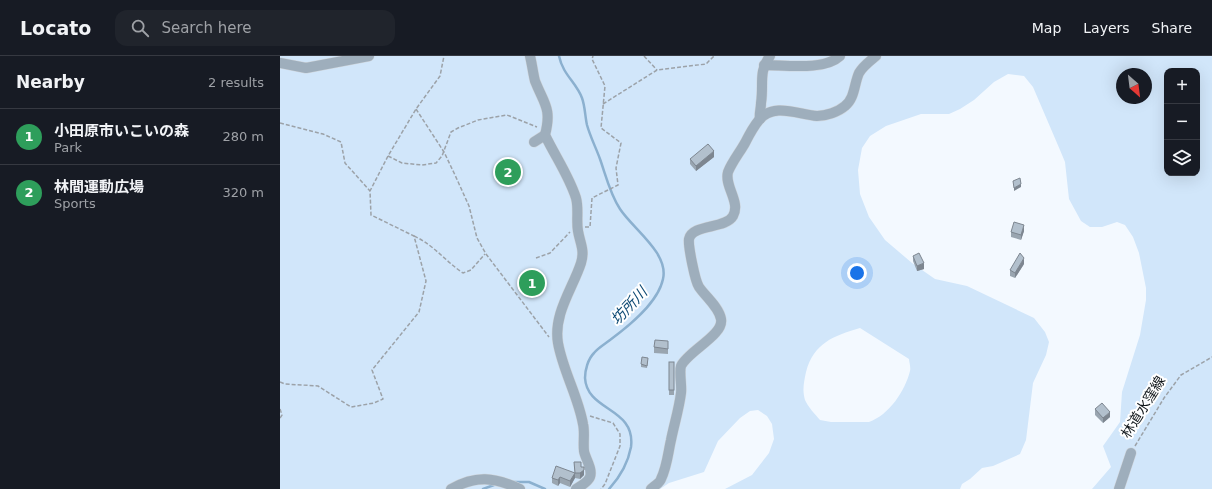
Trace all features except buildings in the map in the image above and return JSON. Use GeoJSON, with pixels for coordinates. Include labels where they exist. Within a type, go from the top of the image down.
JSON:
{"type":"FeatureCollection","features":[{"type":"Feature","properties":{"kind":"street"},"geometry":{"type":"LineString","coordinates":[[280,63],[306,68],[369,56]]}},
{"type":"Feature","properties":{"kind":"street"},"geometry":{"type":"LineString","coordinates":[[530,56],[535,80],[548,111],[546,133],[570,182],[576,198],[578,208],[577,227],[584,253],[565,300],[559,318],[557,333],[560,354],[584,425],[584,452],[590,473],[590,477],[587,481],[576,489]]}},
{"type":"Feature","properties":{"kind":"street"},"geometry":{"type":"LineString","coordinates":[[760,119],[759,113],[762,75],[764,65],[770,56]]}},
{"type":"Feature","properties":{"kind":"street"},"geometry":{"type":"LineString","coordinates":[[764,65],[810,66],[827,63],[836,60],[840,56]]}},
{"type":"Feature","properties":{"kind":"street"},"geometry":{"type":"LineString","coordinates":[[651,489],[661,480],[668,458],[681,393],[681,366],[689,356],[714,334],[721,324],[721,318],[716,307],[698,285],[689,240],[692,235],[702,229],[726,222],[733,216],[735,205],[728,184],[728,172],[760,119],[771,112],[779,111],[789,111],[818,116],[834,112],[846,106],[855,90],[859,74],[865,65],[876,56]]}},
{"type":"Feature","properties":{"kind":"street"},"geometry":{"type":"LineString","coordinates":[[534,142],[546,133]]}},
{"type":"Feature","properties":{"kind":"street","name":"林道水窪線"},"geometry":{"type":"LineString","coordinates":[[1119,489],[1131,453]]}},
{"type":"Feature","properties":{"kind":"street"},"geometry":{"type":"LineString","coordinates":[[451,489],[466,481],[480,479],[504,482],[520,489]]}},
{"type":"Feature","properties":{"kind":"path"},"geometry":{"type":"LineString","coordinates":[[444,56],[440,76],[416,109],[388,156],[370,191],[371,215],[426,242],[463,273],[471,270],[486,254]]}},
{"type":"Feature","properties":{"kind":"path"},"geometry":{"type":"LineString","coordinates":[[536,258],[550,253],[574,228],[590,227],[592,198],[618,185],[616,168],[621,143],[601,128],[606,86],[592,59],[593,56]]}},
{"type":"Feature","properties":{"kind":"path"},"geometry":{"type":"LineString","coordinates":[[644,56],[656,70]]}},
{"type":"Feature","properties":{"kind":"path"},"geometry":{"type":"LineString","coordinates":[[603,104],[656,70],[706,64],[714,56]]}},
{"type":"Feature","properties":{"kind":"path"},"geometry":{"type":"LineString","coordinates":[[416,109],[444,152],[469,206],[477,238],[486,254],[551,340]]}},
{"type":"Feature","properties":{"kind":"path"},"geometry":{"type":"LineString","coordinates":[[388,156],[402,163],[422,165],[436,163],[442,156],[452,132],[478,120],[507,115],[546,133]]}},
{"type":"Feature","properties":{"kind":"path"},"geometry":{"type":"LineString","coordinates":[[280,124],[323,134],[341,142],[345,163],[370,191]]}},
{"type":"Feature","properties":{"kind":"path"},"geometry":{"type":"LineString","coordinates":[[280,382],[285,384],[318,386],[351,406],[374,403],[383,398],[372,370],[419,312],[426,280],[414,236]]}},
{"type":"Feature","properties":{"kind":"path","name":"林道水窪線"},"geometry":{"type":"LineString","coordinates":[[1131,453],[1164,398],[1181,375],[1212,357]]}},
{"type":"Feature","properties":{"kind":"path"},"geometry":{"type":"LineString","coordinates":[[280,408],[282,415],[280,418]]}},
{"type":"Feature","properties":{"kind":"path"},"geometry":{"type":"LineString","coordinates":[[581,414],[613,423],[620,434],[620,446],[605,484],[601,489]]}},
{"type":"Feature","properties":{"kind":"shaded area"},"geometry":{"type":"Polygon","coordinates":[[[280,56],[1212,56],[1212,489],[1092,489],[1111,467],[1103,446],[1120,422],[1122,392],[1140,335],[1146,300],[1146,288],[1139,253],[1133,237],[1125,225],[1117,222],[1102,227],[1090,227],[1081,221],[1069,199],[1065,162],[1033,87],[1024,76],[1008,74],[994,82],[974,100],[949,114],[921,114],[886,126],[870,136],[862,148],[858,170],[860,194],[869,217],[885,240],[912,263],[935,279],[967,286],[1034,318],[1045,332],[1049,342],[1046,355],[1033,383],[1026,440],[1020,454],[993,466],[982,468],[962,484],[960,489],[725,489],[752,475],[769,453],[774,439],[772,424],[767,416],[758,410],[750,411],[740,418],[718,441],[704,472],[669,483],[660,489],[280,489],[280,56]],[[860,328],[841,334],[826,342],[819,347],[810,362],[804,383],[804,396],[810,408],[820,420],[831,422],[869,422],[876,419],[895,401],[908,379],[910,369],[909,359],[860,328]]]}},
{"type":"Feature","properties":{"kind":"waterway","name":"坊所川"},"geometry":{"type":"LineString","coordinates":[[559,56],[563,68],[582,98],[588,129],[600,159],[608,185],[620,209],[649,242],[661,260],[663,269],[663,279],[660,288],[649,305],[634,321],[596,351],[590,358],[586,368],[585,378],[588,389],[594,398],[619,417],[626,424],[631,434],[631,447],[628,459],[617,480],[609,489]]}},
{"type":"Feature","properties":{"kind":"waterway","name":"坊所川"},"geometry":{"type":"LineString","coordinates":[[513,482],[529,482],[545,489]]}},
{"type":"Feature","properties":{"kind":"waterway","name":"坊所川"},"geometry":{"type":"LineString","coordinates":[[483,489],[494,485]]}},
{"type":"Feature","properties":{"kind":"place","name":"林間運動広場"},"geometry":{"type":"Point","coordinates":[508,172]}},
{"type":"Feature","properties":{"kind":"place","name":"小田原市いこいの森"},"geometry":{"type":"Point","coordinates":[532,283]}}]}
